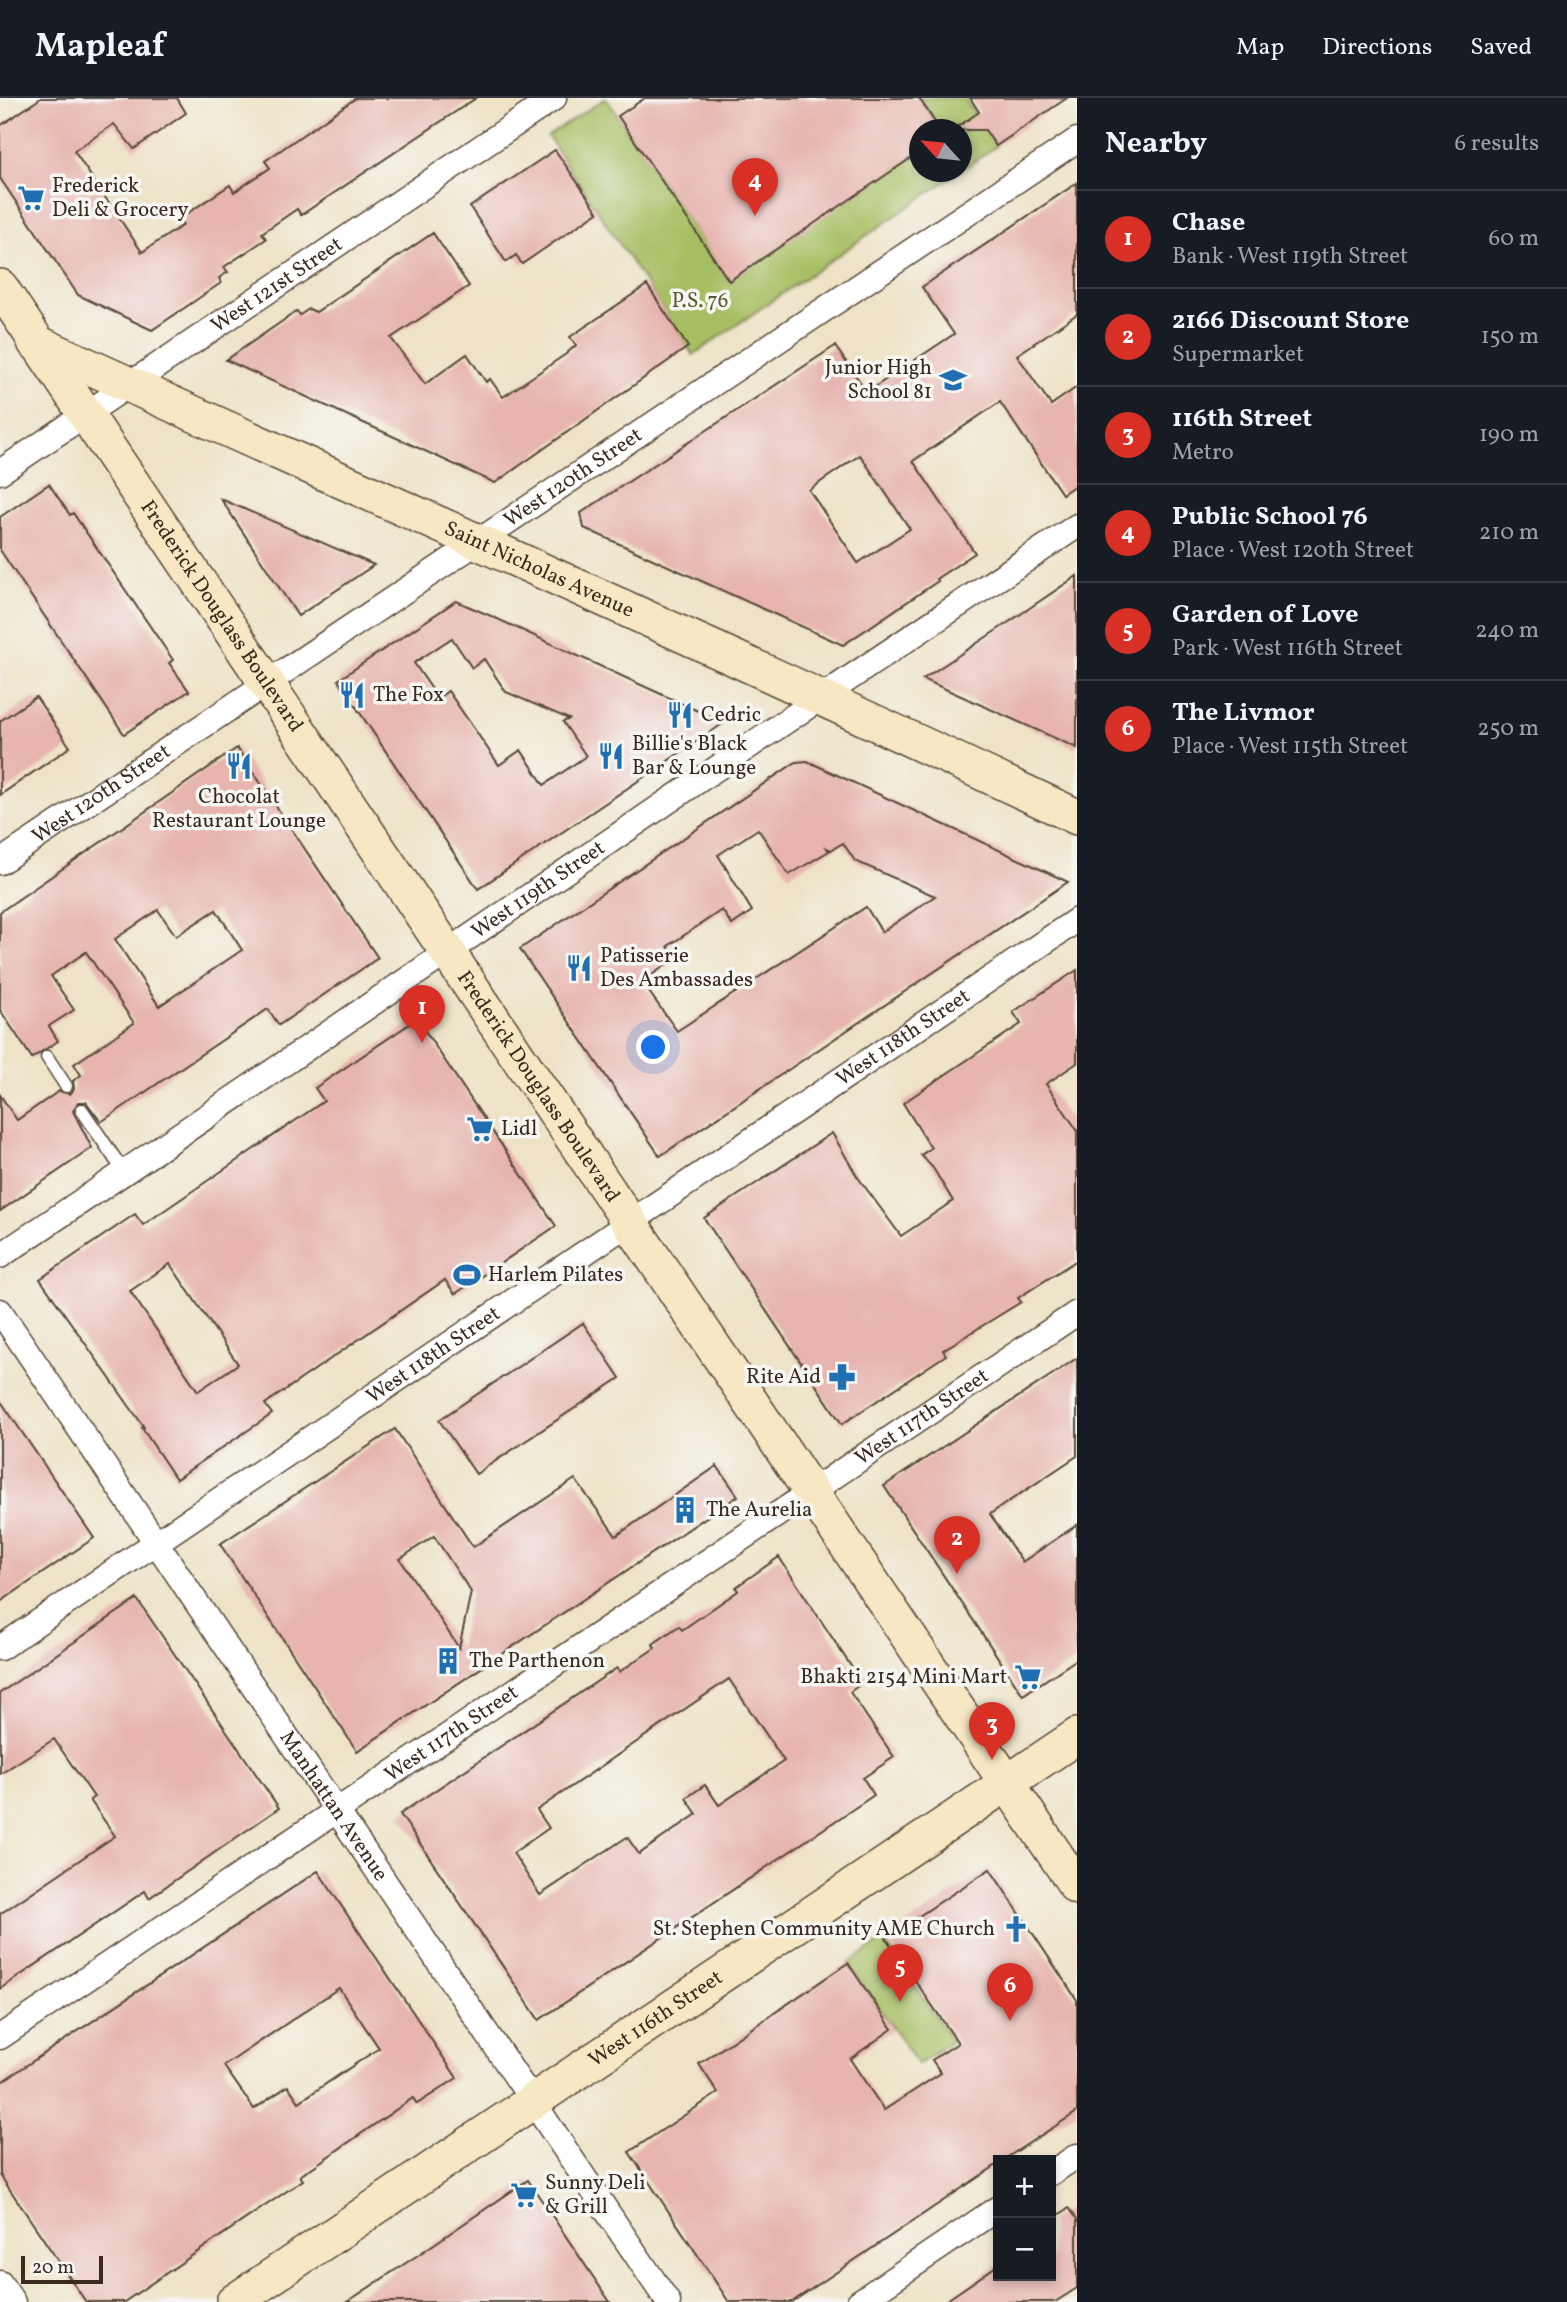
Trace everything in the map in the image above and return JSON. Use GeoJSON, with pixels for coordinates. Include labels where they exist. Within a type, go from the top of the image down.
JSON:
{"type":"FeatureCollection","features":[{"type":"Feature","properties":{"kind":"main road","name":"Frederick Douglass Boulevard"},"geometry":{"type":"LineString","coordinates":[[0,287],[1077,1887]]}},
{"type":"Feature","properties":{"kind":"main road","name":"Saint Nicholas Avenue"},"geometry":{"type":"LineString","coordinates":[[0,327],[476,544],[820,696],[1077,817]]}},
{"type":"Feature","properties":{"kind":"main road","name":"West 116th Street"},"geometry":{"type":"LineString","coordinates":[[234,2302],[1077,1736]]}},
{"type":"Feature","properties":{"kind":"street","name":"West 121st Street"},"geometry":{"type":"LineString","coordinates":[[0,472],[554,98]]}},
{"type":"Feature","properties":{"kind":"street","name":"West 120th Street"},"geometry":{"type":"LineString","coordinates":[[0,862],[1077,140]]}},
{"type":"Feature","properties":{"kind":"street","name":"West 119th Street"},"geometry":{"type":"LineString","coordinates":[[0,1256],[449,954],[820,696],[1077,526]]}},
{"type":"Feature","properties":{"kind":"street","name":"West 118th Street"},"geometry":{"type":"LineString","coordinates":[[0,1648],[1077,920]]}},
{"type":"Feature","properties":{"kind":"street","name":"Manhattan Avenue"},"geometry":{"type":"LineString","coordinates":[[0,1311],[335,1813],[668,2302]]}},
{"type":"Feature","properties":{"kind":"street","name":"West 117th Street"},"geometry":{"type":"LineString","coordinates":[[0,2037],[1077,1313]]}},
{"type":"Feature","properties":{"kind":"street"},"geometry":{"type":"LineString","coordinates":[[1056,2170],[1077,2155]]}},
{"type":"Feature","properties":{"kind":"street"},"geometry":{"type":"LineString","coordinates":[[859,2302],[993,2211]]}},
{"type":"Feature","properties":{"kind":"street"},"geometry":{"type":"LineString","coordinates":[[0,2283],[13,2302]]}},
{"type":"Feature","properties":{"kind":"lane"},"geometry":{"type":"LineString","coordinates":[[47,1056],[66,1086]]}},
{"type":"Feature","properties":{"kind":"lane"},"geometry":{"type":"LineString","coordinates":[[82,1110],[124,1172]]}},
{"type":"Feature","properties":{"kind":"green space","name":"P.S. 76"},"geometry":{"type":"Polygon","coordinates":[[[606,98],[729,280],[909,159],[909,182],[944,182],[693,355],[548,136],[606,98]]]}},
{"type":"Feature","properties":{"kind":"green space"},"geometry":{"type":"Polygon","coordinates":[[[919,98],[964,98],[996,146],[972,163],[972,119],[933,119],[919,98]]]}},
{"type":"Feature","properties":{"kind":"green space"},"geometry":{"type":"Polygon","coordinates":[[[884,1940],[952,2041],[918,2064],[848,1963],[884,1940]]]}},
{"type":"Feature","properties":{"kind":"building"},"geometry":{"type":"Polygon","coordinates":[[[41,98],[177,98],[186,113],[134,149],[114,124],[74,151],[142,252],[183,225],[179,219],[230,185],[234,192],[270,168],[265,161],[356,98],[476,98],[301,215],[297,209],[262,233],[266,239],[224,267],[228,272],[219,278],[221,283],[152,330],[78,295],[0,178],[0,126],[41,98]]]}},
{"type":"Feature","properties":{"kind":"building"},"geometry":{"type":"Polygon","coordinates":[[[645,98],[919,98],[933,119],[909,119],[909,159],[729,281],[618,116],[645,98]]]}},
{"type":"Feature","properties":{"kind":"building"},"geometry":{"type":"Polygon","coordinates":[[[970,98],[1067,98],[996,146],[985,130],[972,130],[972,119],[969,119],[979,112],[970,98]]]}},
{"type":"Feature","properties":{"kind":"building"},"geometry":{"type":"Polygon","coordinates":[[[555,150],[598,212],[522,264],[516,255],[506,262],[470,207],[555,150]]]}},
{"type":"Feature","properties":{"kind":"building"},"geometry":{"type":"Polygon","coordinates":[[[1077,183],[1077,314],[1017,355],[1051,405],[1077,387],[1077,484],[1062,494],[1000,402],[913,461],[975,553],[843,645],[584,528],[581,513],[835,346],[867,392],[954,334],[922,287],[1077,183]],[[860,455],[809,490],[858,563],[910,529],[860,455]]]}},
{"type":"Feature","properties":{"kind":"building"},"geometry":{"type":"Polygon","coordinates":[[[433,233],[469,286],[391,338],[425,384],[467,354],[486,382],[490,379],[503,397],[566,354],[576,345],[570,337],[647,285],[688,347],[495,483],[226,360],[297,311],[300,315],[309,309],[316,312],[433,233]]]}},
{"type":"Feature","properties":{"kind":"building"},"geometry":{"type":"Polygon","coordinates":[[[49,484],[70,515],[73,513],[173,660],[169,663],[189,691],[124,734],[0,550],[0,517],[49,484]]]}},
{"type":"Feature","properties":{"kind":"building"},"geometry":{"type":"Polygon","coordinates":[[[221,499],[374,565],[298,616],[221,499]]]}},
{"type":"Feature","properties":{"kind":"building"},"geometry":{"type":"Polygon","coordinates":[[[1077,576],[1077,748],[923,679],[1009,622],[1077,576]]]}},
{"type":"Feature","properties":{"kind":"building"},"geometry":{"type":"Polygon","coordinates":[[[456,601],[724,723],[478,889],[338,680],[456,601]],[[452,638],[414,663],[438,698],[448,691],[499,765],[521,750],[544,785],[586,756],[563,722],[569,719],[506,692],[484,659],[472,668],[452,638]]]}},
{"type":"Feature","properties":{"kind":"building"},"geometry":{"type":"Polygon","coordinates":[[[36,697],[70,747],[0,795],[0,721],[36,697]]]}},
{"type":"Feature","properties":{"kind":"building"},"geometry":{"type":"Polygon","coordinates":[[[237,748],[378,958],[279,1025],[268,1009],[101,1122],[86,1102],[78,1102],[73,1111],[92,1148],[0,1211],[0,1095],[17,1120],[59,1091],[70,1094],[74,1089],[73,1081],[81,1075],[74,1064],[134,1023],[86,952],[51,976],[74,1010],[49,1026],[58,1041],[32,1058],[0,1010],[0,912],[237,748]],[[158,910],[115,939],[159,1006],[242,950],[216,910],[176,936],[158,910]]]}},
{"type":"Feature","properties":{"kind":"building"},"geometry":{"type":"Polygon","coordinates":[[[807,761],[1068,882],[660,1156],[520,949],[796,762],[807,761]],[[758,829],[718,855],[752,911],[732,925],[722,910],[668,946],[676,958],[642,982],[677,1031],[866,907],[882,932],[935,896],[855,861],[843,843],[831,850],[827,848],[829,851],[789,875],[758,829]]]}},
{"type":"Feature","properties":{"kind":"building"},"geometry":{"type":"Polygon","coordinates":[[[1077,970],[1077,1063],[1046,1084],[1077,1130],[1077,1260],[1018,1298],[1021,1302],[943,1350],[946,1355],[842,1424],[704,1218],[832,1133],[857,1176],[901,1236],[953,1201],[933,1168],[921,1155],[931,1148],[903,1103],[1021,1024],[1013,1012],[1077,970]]]}},
{"type":"Feature","properties":{"kind":"building"},"geometry":{"type":"Polygon","coordinates":[[[417,1019],[556,1226],[455,1294],[445,1280],[265,1404],[272,1414],[176,1479],[142,1428],[144,1427],[40,1279],[135,1214],[143,1225],[324,1101],[315,1088],[417,1019]],[[170,1264],[130,1291],[198,1391],[238,1364],[170,1264]]]}},
{"type":"Feature","properties":{"kind":"building"},"geometry":{"type":"Polygon","coordinates":[[[583,1323],[620,1378],[476,1474],[439,1420],[583,1323]]]}},
{"type":"Feature","properties":{"kind":"building"},"geometry":{"type":"Polygon","coordinates":[[[1077,1358],[1077,1456],[990,1514],[1022,1562],[1077,1525],[1077,1659],[1023,1695],[884,1486],[1077,1358]]]}},
{"type":"Feature","properties":{"kind":"building"},"geometry":{"type":"Polygon","coordinates":[[[0,1400],[94,1538],[0,1602],[0,1400]]]}},
{"type":"Feature","properties":{"kind":"building"},"geometry":{"type":"Polygon","coordinates":[[[395,1429],[473,1547],[575,1479],[616,1536],[717,1466],[738,1496],[357,1751],[220,1544],[395,1429]],[[434,1536],[400,1559],[459,1648],[471,1592],[434,1536]]]}},
{"type":"Feature","properties":{"kind":"building"},"geometry":{"type":"Polygon","coordinates":[[[779,1557],[862,1683],[850,1692],[894,1757],[863,1778],[874,1795],[539,2020],[400,1814],[617,1668],[619,1672],[655,1648],[653,1644],[679,1626],[682,1630],[738,1591],[736,1587],[779,1557]],[[729,1679],[537,1810],[549,1828],[513,1853],[540,1895],[627,1837],[639,1854],[697,1814],[686,1798],[705,1785],[719,1805],[784,1761],[729,1679]]]}},
{"type":"Feature","properties":{"kind":"building"},"geometry":{"type":"Polygon","coordinates":[[[137,1599],[279,1808],[149,1898],[145,1891],[0,1989],[0,1914],[115,1836],[90,1800],[94,1797],[54,1739],[0,1774],[0,1693],[137,1599]]]}},
{"type":"Feature","properties":{"kind":"building"},"geometry":{"type":"Polygon","coordinates":[[[990,1869],[1077,2000],[1077,2112],[1011,2155],[993,2155],[993,2167],[792,2302],[729,2302],[629,2152],[718,2093],[699,2064],[848,1963],[892,2029],[850,2059],[884,2110],[941,2073],[932,2060],[958,2043],[886,1938],[990,1869]]]}},
{"type":"Feature","properties":{"kind":"building"},"geometry":{"type":"Polygon","coordinates":[[[318,1871],[457,2078],[417,2104],[413,2098],[300,2176],[303,2180],[124,2302],[86,2302],[0,2175],[0,2083],[318,1871]],[[339,1988],[224,2066],[254,2109],[288,2086],[299,2102],[379,2048],[339,1988]]]}},
{"type":"Feature","properties":{"kind":"building"},"geometry":{"type":"Polygon","coordinates":[[[528,2180],[610,2302],[347,2302],[418,2255],[528,2180]]]}},
{"type":"Feature","properties":{"kind":"building"},"geometry":{"type":"Polygon","coordinates":[[[1069,2208],[1077,2219],[1077,2288],[1055,2302],[944,2302],[993,2268],[993,2281],[1056,2281],[1056,2217],[1069,2208]]]}},
{"type":"Feature","properties":{"kind":"place","name":"Frederick Deli & Grocery"},"geometry":{"type":"Point","coordinates":[31,198]}},
{"type":"Feature","properties":{"kind":"place","name":"Public School 76"},"geometry":{"type":"Point","coordinates":[755,216]}},
{"type":"Feature","properties":{"kind":"place","name":"Junior High School 81"},"geometry":{"type":"Point","coordinates":[953,380]}},
{"type":"Feature","properties":{"kind":"place","name":"The Fox"},"geometry":{"type":"Point","coordinates":[352,695]}},
{"type":"Feature","properties":{"kind":"place","name":"Cedric"},"geometry":{"type":"Point","coordinates":[680,715]}},
{"type":"Feature","properties":{"kind":"place","name":"Billie's Black Bar & Lounge"},"geometry":{"type":"Point","coordinates":[611,756]}},
{"type":"Feature","properties":{"kind":"place","name":"Chocolat Restaurant Lounge"},"geometry":{"type":"Point","coordinates":[239,766]}},
{"type":"Feature","properties":{"kind":"place","name":"Patisserie Des Ambassades"},"geometry":{"type":"Point","coordinates":[579,968]}},
{"type":"Feature","properties":{"kind":"place","name":"Chase"},"geometry":{"type":"Point","coordinates":[422,1043]}},
{"type":"Feature","properties":{"kind":"place","name":"Lidl"},"geometry":{"type":"Point","coordinates":[480,1129]}},
{"type":"Feature","properties":{"kind":"place","name":"Harlem Pilates"},"geometry":{"type":"Point","coordinates":[467,1275]}},
{"type":"Feature","properties":{"kind":"place","name":"Rite Aid"},"geometry":{"type":"Point","coordinates":[842,1377]}},
{"type":"Feature","properties":{"kind":"place","name":"The Aurelia"},"geometry":{"type":"Point","coordinates":[685,1510]}},
{"type":"Feature","properties":{"kind":"place","name":"2166 Discount Store"},"geometry":{"type":"Point","coordinates":[957,1574]}},
{"type":"Feature","properties":{"kind":"place","name":"The Parthenon"},"geometry":{"type":"Point","coordinates":[448,1661]}},
{"type":"Feature","properties":{"kind":"place","name":"Bhakti 2154 Mini Mart"},"geometry":{"type":"Point","coordinates":[1028,1677]}},
{"type":"Feature","properties":{"kind":"place","name":"116th Street"},"geometry":{"type":"Point","coordinates":[992,1760]}},
{"type":"Feature","properties":{"kind":"place","name":"St. Stephen Community AME Church"},"geometry":{"type":"Point","coordinates":[1016,1929]}},
{"type":"Feature","properties":{"kind":"place","name":"Garden of Love"},"geometry":{"type":"Point","coordinates":[900,2002]}},
{"type":"Feature","properties":{"kind":"place","name":"The Livmor"},"geometry":{"type":"Point","coordinates":[1010,2021]}},
{"type":"Feature","properties":{"kind":"place","name":"Sunny Deli & Grill"},"geometry":{"type":"Point","coordinates":[524,2195]}}]}
